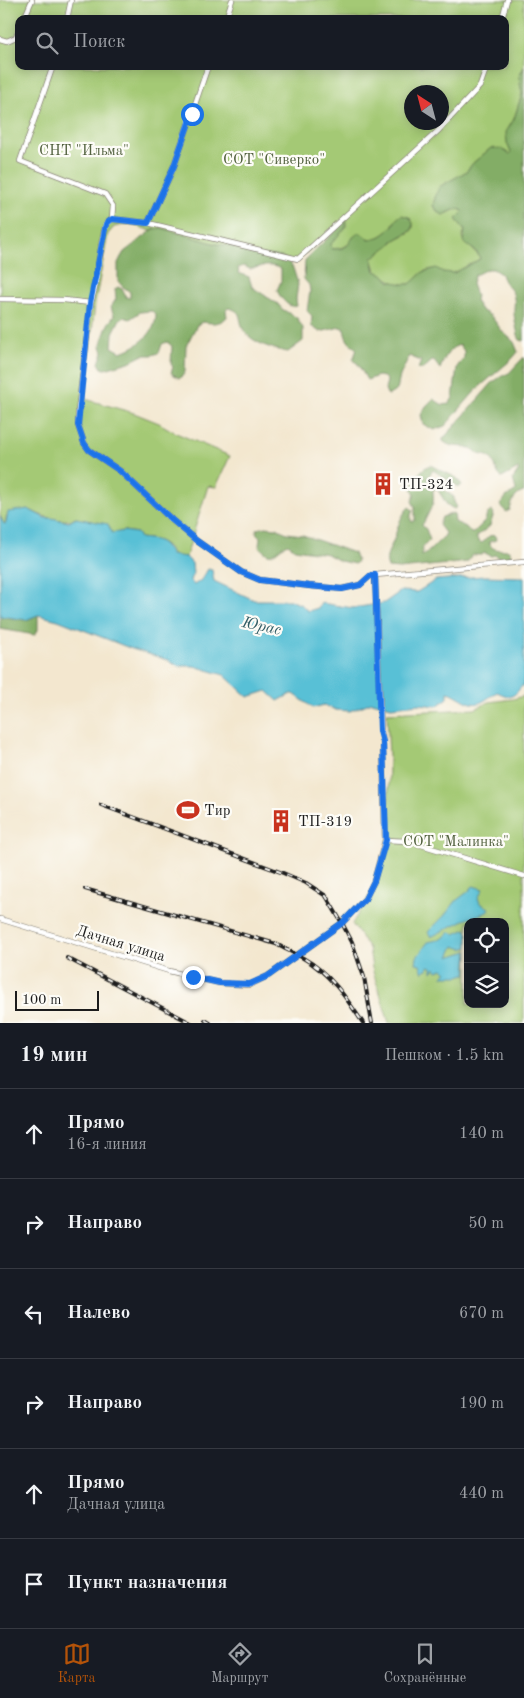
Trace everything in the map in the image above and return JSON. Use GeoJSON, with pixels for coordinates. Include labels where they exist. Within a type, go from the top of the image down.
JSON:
{"type":"FeatureCollection","features":[{"type":"Feature","properties":{"kind":"street"},"geometry":{"type":"LineString","coordinates":[[26,15],[32,0]]}},
{"type":"Feature","properties":{"kind":"street"},"geometry":{"type":"LineString","coordinates":[[68,15],[71,0]]}},
{"type":"Feature","properties":{"kind":"street"},"geometry":{"type":"LineString","coordinates":[[227,15],[232,0]]}},
{"type":"Feature","properties":{"kind":"street"},"geometry":{"type":"LineString","coordinates":[[503,15],[507,0]]}},
{"type":"Feature","properties":{"kind":"street"},"geometry":{"type":"LineString","coordinates":[[0,38],[7,41],[15,37]]}},
{"type":"Feature","properties":{"kind":"street"},"geometry":{"type":"LineString","coordinates":[[52,70],[20,161],[105,194],[113,206],[112,219],[106,224],[102,240],[95,288],[90,303],[78,425],[84,443],[89,450],[120,471],[197,541],[228,563],[260,580],[342,589],[360,585],[370,576],[375,575],[524,562]]}},
{"type":"Feature","properties":{"kind":"street"},"geometry":{"type":"LineString","coordinates":[[148,223],[174,166],[207,70]]}},
{"type":"Feature","properties":{"kind":"street"},"geometry":{"type":"LineString","coordinates":[[112,219],[148,223],[298,259],[440,130],[480,86],[486,70]]}},
{"type":"Feature","properties":{"kind":"street"},"geometry":{"type":"LineString","coordinates":[[0,299],[64,300],[90,303]]}},
{"type":"Feature","properties":{"kind":"street","name":"Дачная улица"},"geometry":{"type":"LineString","coordinates":[[0,920],[169,971],[220,983],[250,984],[268,976],[350,916],[365,899],[374,881],[386,840],[375,575]]}},
{"type":"Feature","properties":{"kind":"street"},"geometry":{"type":"LineString","coordinates":[[386,840],[408,842],[524,876]]}},
{"type":"Feature","properties":{"kind":"green space"},"geometry":{"type":"Polygon","coordinates":[[[0,0],[524,0],[524,67],[519,77],[522,94],[514,119],[506,135],[511,153],[491,148],[473,163],[467,171],[439,187],[433,205],[438,212],[446,214],[456,209],[462,210],[463,212],[456,219],[465,230],[462,238],[479,256],[478,260],[453,273],[427,270],[409,284],[393,282],[377,273],[372,258],[396,239],[412,230],[413,225],[409,217],[394,222],[387,232],[377,238],[369,240],[364,236],[353,237],[347,245],[332,249],[331,244],[346,220],[294,263],[282,257],[253,254],[233,246],[216,244],[162,228],[152,231],[129,224],[114,227],[108,234],[95,303],[85,399],[134,413],[230,456],[216,487],[208,486],[186,557],[175,556],[161,542],[140,538],[137,533],[124,531],[112,534],[76,518],[58,520],[45,517],[28,509],[6,517],[6,523],[4,524],[0,516],[0,0]]]}},
{"type":"Feature","properties":{"kind":"green space"},"geometry":{"type":"Polygon","coordinates":[[[524,67],[524,341],[520,340],[517,330],[513,295],[501,274],[493,269],[487,269],[475,275],[472,284],[476,295],[475,301],[481,310],[491,316],[502,331],[514,342],[518,352],[477,389],[445,426],[434,430],[423,424],[421,415],[433,399],[443,405],[449,404],[453,398],[457,367],[464,358],[464,351],[460,345],[450,351],[440,369],[432,361],[423,369],[418,369],[421,361],[409,356],[400,376],[397,390],[389,395],[387,394],[385,389],[387,381],[384,377],[378,376],[367,380],[358,364],[353,360],[357,349],[351,345],[345,335],[344,328],[340,327],[320,332],[311,326],[312,316],[307,311],[310,291],[309,285],[304,279],[305,260],[346,220],[346,227],[331,244],[332,249],[343,248],[358,233],[361,233],[369,240],[378,237],[389,230],[396,219],[402,215],[409,217],[413,223],[412,230],[393,241],[372,258],[375,271],[383,274],[389,281],[410,284],[423,272],[436,268],[443,272],[454,273],[480,259],[477,253],[463,241],[465,230],[456,219],[463,212],[462,210],[456,209],[443,215],[438,212],[433,204],[439,187],[467,171],[473,163],[491,148],[502,149],[509,154],[511,153],[507,143],[506,132],[514,119],[522,94],[519,77],[524,67]]]}},
{"type":"Feature","properties":{"kind":"green space"},"geometry":{"type":"Polygon","coordinates":[[[162,228],[216,244],[233,246],[253,254],[276,256],[287,260],[293,268],[298,284],[297,306],[294,307],[285,302],[277,290],[281,281],[281,269],[269,266],[250,269],[244,266],[238,268],[239,273],[249,277],[252,287],[297,318],[303,328],[303,341],[288,352],[262,344],[246,333],[238,313],[228,308],[226,310],[227,317],[221,321],[215,323],[202,322],[197,325],[186,346],[185,371],[182,377],[179,378],[171,373],[173,367],[171,364],[172,346],[167,342],[162,344],[159,353],[143,355],[129,362],[105,369],[102,368],[99,363],[103,352],[101,346],[108,324],[114,316],[111,307],[116,299],[115,289],[118,287],[122,289],[126,297],[130,298],[130,292],[118,281],[118,263],[124,252],[154,229],[162,228]],[[152,311],[140,312],[130,319],[124,317],[120,319],[113,333],[112,347],[121,352],[139,343],[153,328],[156,315],[152,311]]]}},
{"type":"Feature","properties":{"kind":"green space"},"geometry":{"type":"Polygon","coordinates":[[[524,357],[524,492],[516,496],[510,510],[506,512],[500,505],[507,496],[516,490],[513,479],[519,470],[502,478],[490,458],[470,448],[450,445],[443,441],[443,439],[493,382],[509,373],[524,357]]]}},
{"type":"Feature","properties":{"kind":"green space"},"geometry":{"type":"Polygon","coordinates":[[[430,465],[457,478],[462,485],[459,487],[433,470],[427,478],[454,497],[457,507],[454,509],[447,505],[438,490],[436,488],[433,490],[433,503],[422,525],[426,529],[430,540],[423,547],[421,556],[445,536],[439,525],[442,517],[454,513],[455,522],[473,533],[485,521],[487,514],[492,511],[494,513],[490,526],[477,536],[477,540],[482,543],[489,536],[495,535],[496,540],[489,542],[490,545],[497,549],[509,550],[510,557],[502,559],[485,553],[473,555],[467,562],[399,569],[388,568],[388,552],[400,521],[409,507],[413,510],[411,521],[415,520],[415,507],[412,501],[415,495],[412,489],[418,475],[430,465]]]}},
{"type":"Feature","properties":{"kind":"green space"},"geometry":{"type":"Polygon","coordinates":[[[265,527],[303,535],[354,553],[357,561],[355,564],[340,561],[327,554],[295,549],[288,544],[274,553],[268,554],[259,546],[260,537],[256,533],[257,529],[265,527]]]}},
{"type":"Feature","properties":{"kind":"green space"},"geometry":{"type":"Polygon","coordinates":[[[38,615],[38,630],[35,635],[0,629],[0,616],[26,620],[38,615]]]}},
{"type":"Feature","properties":{"kind":"green space","name":"СОТ \"Малинка\""},"geometry":{"type":"Polygon","coordinates":[[[524,696],[524,1023],[389,1023],[372,968],[369,948],[352,924],[377,882],[388,847],[389,757],[387,713],[475,709],[489,702],[524,696]]]}},
{"type":"Feature","properties":{"kind":"water","name":"Юрас"},"geometry":{"type":"Polygon","coordinates":[[[28,509],[45,518],[69,522],[76,518],[108,524],[112,533],[124,531],[137,533],[140,538],[159,541],[171,555],[186,557],[192,563],[193,574],[190,580],[194,585],[201,580],[208,569],[212,570],[214,581],[254,600],[290,600],[302,605],[308,611],[318,608],[321,603],[353,608],[384,603],[401,591],[417,592],[436,580],[484,576],[524,577],[524,686],[511,696],[497,692],[483,702],[475,704],[448,692],[448,698],[437,706],[419,704],[391,707],[372,702],[350,711],[336,710],[324,705],[313,708],[294,694],[278,701],[267,691],[248,697],[224,675],[194,666],[179,666],[168,660],[132,649],[58,620],[38,615],[26,620],[0,616],[0,516],[4,524],[6,523],[8,512],[28,509]]]}},
{"type":"Feature","properties":{"kind":"water"},"geometry":{"type":"Polygon","coordinates":[[[473,886],[483,889],[478,898],[480,903],[489,908],[487,912],[470,918],[464,918],[464,920],[431,937],[428,932],[457,900],[473,886]]]}},
{"type":"Feature","properties":{"kind":"water"},"geometry":{"type":"Polygon","coordinates":[[[464,930],[464,949],[454,946],[449,957],[464,952],[464,974],[442,976],[447,972],[443,969],[437,971],[435,968],[432,972],[432,967],[428,966],[428,969],[423,973],[420,964],[416,963],[417,957],[428,942],[442,939],[450,932],[455,934],[464,930]]]}},
{"type":"Feature","properties":{"kind":"railway"},"geometry":{"type":"LineString","coordinates":[[101,805],[283,873],[306,883],[326,896],[352,942],[364,977],[372,1023]]}},
{"type":"Feature","properties":{"kind":"railway"},"geometry":{"type":"LineString","coordinates":[[85,889],[276,944],[303,958],[322,971],[344,996],[363,1023]]}},
{"type":"Feature","properties":{"kind":"railway"},"geometry":{"type":"LineString","coordinates":[[67,958],[191,1023]]}},
{"type":"Feature","properties":{"kind":"railway"},"geometry":{"type":"LineString","coordinates":[[205,1020],[210,1023]]}},
{"type":"Feature","properties":{"kind":"place","name":"ТП-324"},"geometry":{"type":"Point","coordinates":[383,484]}},
{"type":"Feature","properties":{"kind":"place","name":"Тир"},"geometry":{"type":"Point","coordinates":[188,810]}},
{"type":"Feature","properties":{"kind":"place","name":"ТП-319"},"geometry":{"type":"Point","coordinates":[281,821]}},
{"type":"Feature","properties":{"kind":"route"},"geometry":{"type":"LineString","coordinates":[[192,114],[174,166],[148,223],[112,219],[106,224],[95,288],[90,303],[78,425],[84,443],[89,450],[120,471],[197,541],[241,572],[260,580],[342,589],[360,585],[370,576],[375,575],[386,840],[374,881],[365,899],[342,923],[268,976],[250,984],[220,983],[193,977]]}},
{"type":"Feature","properties":{"kind":"park label","name":"СНТ \"Ильма\""},"geometry":{"type":"Point","coordinates":[84,150]}},
{"type":"Feature","properties":{"kind":"park label","name":"СОТ \"Сиверко\""},"geometry":{"type":"Point","coordinates":[274,159]}}]}
